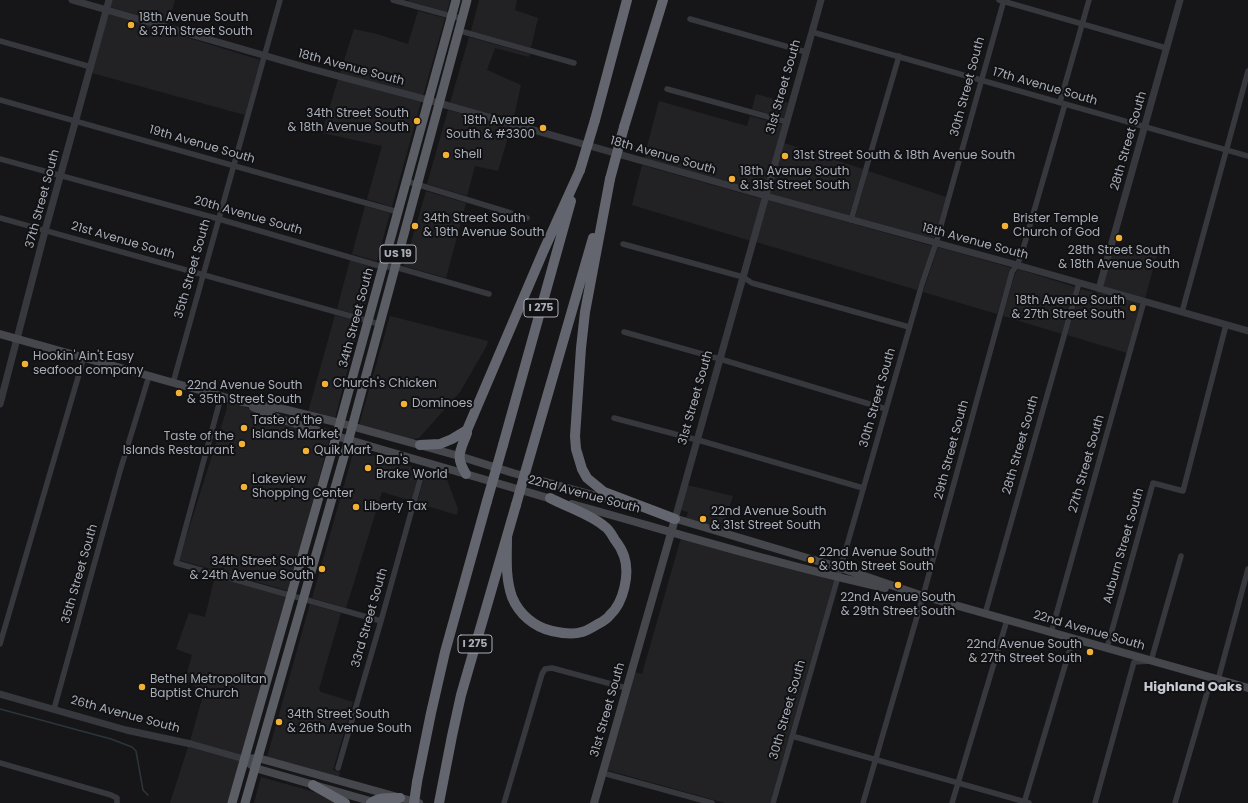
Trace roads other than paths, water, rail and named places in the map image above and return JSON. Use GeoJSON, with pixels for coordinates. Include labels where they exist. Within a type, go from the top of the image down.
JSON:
{"type":"FeatureCollection","features":[{"type":"Feature","properties":{"kind":"highway","name":"34th Street South"},"geometry":{"type":"LineString","coordinates":[[232,803],[340,423],[456,0]]}},
{"type":"Feature","properties":{"kind":"highway","name":"34th Street South"},"geometry":{"type":"LineString","coordinates":[[245,803],[352,426],[467,0]]}},
{"type":"Feature","properties":{"kind":"highway","name":"I 275"},"geometry":{"type":"LineString","coordinates":[[414,803],[431,713],[445,652],[595,120],[627,0]]}},
{"type":"Feature","properties":{"kind":"highway","name":"I 275"},"geometry":{"type":"LineString","coordinates":[[439,803],[461,695],[624,127],[663,0]]}},
{"type":"Feature","properties":{"kind":"highway"},"geometry":{"type":"LineString","coordinates":[[466,474],[461,466],[459,456],[467,430],[580,170]]}},
{"type":"Feature","properties":{"kind":"highway"},"geometry":{"type":"LineString","coordinates":[[610,179],[588,292],[580,348],[575,436],[578,460],[588,478],[604,492],[676,519]]}},
{"type":"Feature","properties":{"kind":"highway"},"geometry":{"type":"LineString","coordinates":[[420,445],[440,444],[467,430]]}},
{"type":"Feature","properties":{"kind":"highway"},"geometry":{"type":"LineString","coordinates":[[507,536],[507,573],[512,597],[519,609],[534,625],[546,630],[569,634],[582,632],[593,628],[610,615],[622,598],[625,585],[626,568],[624,556],[620,546],[605,526],[596,520],[550,498]]}},
{"type":"Feature","properties":{"kind":"highway"},"geometry":{"type":"LineString","coordinates":[[313,785],[345,803]]}},
{"type":"Feature","properties":{"kind":"highway"},"geometry":{"type":"LineString","coordinates":[[374,802],[380,799],[400,798]]}},
{"type":"Feature","properties":{"kind":"main road","name":"22nd Avenue South"},"geometry":{"type":"LineString","coordinates":[[0,334],[242,402],[283,408],[459,456],[513,474],[676,519],[840,568],[923,596],[1248,688]]}},
{"type":"Feature","properties":{"kind":"main road","name":"22nd Avenue South"},"geometry":{"type":"LineString","coordinates":[[242,402],[280,419],[550,498],[838,578],[923,596]]}},
{"type":"Feature","properties":{"kind":"main road","name":"31st Street South"},"geometry":{"type":"LineString","coordinates":[[594,803],[676,519]]}},
{"type":"Feature","properties":{"kind":"main road","name":"26th Avenue South"},"geometry":{"type":"LineString","coordinates":[[244,759],[258,758],[419,803]]}},
{"type":"Feature","properties":{"kind":"main road","name":"26th Avenue South"},"geometry":{"type":"LineString","coordinates":[[244,759],[255,768],[374,802]]}},
{"type":"Feature","properties":{"kind":"street","name":"18th Avenue South"},"geometry":{"type":"LineString","coordinates":[[72,0],[264,56],[439,103],[1248,331]]}},
{"type":"Feature","properties":{"kind":"street","name":"37th Street South"},"geometry":{"type":"LineString","coordinates":[[0,404],[45,231],[109,0]]}},
{"type":"Feature","properties":{"kind":"street","name":"35th Street South"},"geometry":{"type":"LineString","coordinates":[[173,383],[280,0]]}},
{"type":"Feature","properties":{"kind":"street"},"geometry":{"type":"LineString","coordinates":[[393,0],[462,19]]}},
{"type":"Feature","properties":{"kind":"street","name":"31st Street South"},"geometry":{"type":"LineString","coordinates":[[676,519],[697,439],[821,0]]}},
{"type":"Feature","properties":{"kind":"street"},"geometry":{"type":"LineString","coordinates":[[1002,0],[1166,48]]}},
{"type":"Feature","properties":{"kind":"street","name":"30th Street South"},"geometry":{"type":"LineString","coordinates":[[773,803],[922,284],[936,243],[982,80],[1002,0]]}},
{"type":"Feature","properties":{"kind":"street","name":"29th Street South"},"geometry":{"type":"LineString","coordinates":[[864,803],[923,596],[1012,272],[1021,256],[1089,0]]}},
{"type":"Feature","properties":{"kind":"street","name":"28th Street South"},"geometry":{"type":"LineString","coordinates":[[1099,289],[1180,0]]}},
{"type":"Feature","properties":{"kind":"street"},"geometry":{"type":"LineString","coordinates":[[690,19],[806,52]]}},
{"type":"Feature","properties":{"kind":"street"},"geometry":{"type":"LineString","coordinates":[[448,27],[574,63]]}},
{"type":"Feature","properties":{"kind":"street","name":"17th Avenue South"},"geometry":{"type":"LineString","coordinates":[[812,32],[1248,156]]}},
{"type":"Feature","properties":{"kind":"street"},"geometry":{"type":"LineString","coordinates":[[0,41],[91,67]]}},
{"type":"Feature","properties":{"kind":"street"},"geometry":{"type":"LineString","coordinates":[[851,220],[899,56]]}},
{"type":"Feature","properties":{"kind":"street"},"geometry":{"type":"LineString","coordinates":[[1182,312],[1248,70]]}},
{"type":"Feature","properties":{"kind":"street"},"geometry":{"type":"LineString","coordinates":[[667,89],[787,122]]}},
{"type":"Feature","properties":{"kind":"street","name":"19th Avenue South"},"geometry":{"type":"LineString","coordinates":[[0,100],[398,212]]}},
{"type":"Feature","properties":{"kind":"street","name":"20th Avenue South"},"geometry":{"type":"LineString","coordinates":[[0,159],[383,266],[395,267],[489,294]]}},
{"type":"Feature","properties":{"kind":"street"},"geometry":{"type":"LineString","coordinates":[[406,181],[527,218]]}},
{"type":"Feature","properties":{"kind":"street","name":"21st Avenue South"},"geometry":{"type":"LineString","coordinates":[[0,218],[379,324]]}},
{"type":"Feature","properties":{"kind":"street"},"geometry":{"type":"LineString","coordinates":[[623,244],[743,277],[752,283],[910,327]]}},
{"type":"Feature","properties":{"kind":"street","name":"28th Street South"},"geometry":{"type":"LineString","coordinates":[[985,614],[1079,283]]}},
{"type":"Feature","properties":{"kind":"street","name":"27th Street South"},"geometry":{"type":"LineString","coordinates":[[1051,633],[1144,301]]}},
{"type":"Feature","properties":{"kind":"street","name":"Auburn Street South"},"geometry":{"type":"LineString","coordinates":[[1107,648],[1153,483],[1183,491],[1226,325]]}},
{"type":"Feature","properties":{"kind":"street"},"geometry":{"type":"LineString","coordinates":[[624,332],[886,409]]}},
{"type":"Feature","properties":{"kind":"street"},"geometry":{"type":"LineString","coordinates":[[0,644],[84,358]]}},
{"type":"Feature","properties":{"kind":"street","name":"35th Street South"},"geometry":{"type":"LineString","coordinates":[[54,709],[118,479],[149,376]]}},
{"type":"Feature","properties":{"kind":"street"},"geometry":{"type":"LineString","coordinates":[[221,396],[176,563],[381,621]]}},
{"type":"Feature","properties":{"kind":"street"},"geometry":{"type":"LineString","coordinates":[[614,418],[697,439],[863,488]]}},
{"type":"Feature","properties":{"kind":"street","name":"33rd Street South"},"geometry":{"type":"LineString","coordinates":[[338,768],[422,473]]}},
{"type":"Feature","properties":{"kind":"street"},"geometry":{"type":"LineString","coordinates":[[1095,803],[1134,662],[1151,661],[1181,556]]}},
{"type":"Feature","properties":{"kind":"street"},"geometry":{"type":"LineString","coordinates":[[1175,803],[1209,686],[1218,680],[1248,569]]}},
{"type":"Feature","properties":{"kind":"street"},"geometry":{"type":"LineString","coordinates":[[952,803],[1006,620]]}},
{"type":"Feature","properties":{"kind":"street"},"geometry":{"type":"LineString","coordinates":[[792,736],[1026,803],[1072,639]]}},
{"type":"Feature","properties":{"kind":"street"},"geometry":{"type":"LineString","coordinates":[[504,803],[542,674],[545,669],[552,668],[626,688]]}},
{"type":"Feature","properties":{"kind":"street","name":"26th Avenue South"},"geometry":{"type":"LineString","coordinates":[[0,694],[126,730],[191,744],[244,759]]}},
{"type":"Feature","properties":{"kind":"street"},"geometry":{"type":"LineString","coordinates":[[0,763],[111,795],[117,801]]}},
{"type":"Feature","properties":{"kind":"street"},"geometry":{"type":"LineString","coordinates":[[602,773],[712,803]]}},
{"type":"Feature","properties":{"kind":"waterway"},"geometry":{"type":"LineString","coordinates":[[0,709],[111,739],[132,747],[136,751],[143,790],[148,795]]}},
{"type":"Feature","properties":{"kind":"place","name":"18th Avenue South & 37th Street South"},"geometry":{"type":"Point","coordinates":[131,25]}},
{"type":"Feature","properties":{"kind":"place","name":"34th Street South & 18th Avenue South"},"geometry":{"type":"Point","coordinates":[417,121]}},
{"type":"Feature","properties":{"kind":"place","name":"18th Avenue South & #3300"},"geometry":{"type":"Point","coordinates":[543,128]}},
{"type":"Feature","properties":{"kind":"place","name":"Shell"},"geometry":{"type":"Point","coordinates":[446,155]}},
{"type":"Feature","properties":{"kind":"place","name":"31st Street South & 18th Avenue South"},"geometry":{"type":"Point","coordinates":[785,156]}},
{"type":"Feature","properties":{"kind":"place","name":"18th Avenue South & 31st Street South"},"geometry":{"type":"Point","coordinates":[732,179]}},
{"type":"Feature","properties":{"kind":"place","name":"34th Street South & 19th Avenue South"},"geometry":{"type":"Point","coordinates":[415,226]}},
{"type":"Feature","properties":{"kind":"place","name":"Brister Temple Church of God"},"geometry":{"type":"Point","coordinates":[1005,226]}},
{"type":"Feature","properties":{"kind":"place","name":"28th Street South & 18th Avenue South"},"geometry":{"type":"Point","coordinates":[1119,238]}},
{"type":"Feature","properties":{"kind":"place","name":"18th Avenue South & 27th Street South"},"geometry":{"type":"Point","coordinates":[1133,308]}},
{"type":"Feature","properties":{"kind":"place","name":"Hookin' Ain't Easy seafood company"},"geometry":{"type":"Point","coordinates":[25,364]}},
{"type":"Feature","properties":{"kind":"place","name":"Church's Chicken"},"geometry":{"type":"Point","coordinates":[325,384]}},
{"type":"Feature","properties":{"kind":"place","name":"22nd Avenue South & 35th Street South"},"geometry":{"type":"Point","coordinates":[179,393]}},
{"type":"Feature","properties":{"kind":"place","name":"Dominoes"},"geometry":{"type":"Point","coordinates":[404,404]}},
{"type":"Feature","properties":{"kind":"place","name":"Taste of the Islands Market"},"geometry":{"type":"Point","coordinates":[244,428]}},
{"type":"Feature","properties":{"kind":"place","name":"Taste of the Islands Restaurant"},"geometry":{"type":"Point","coordinates":[242,444]}},
{"type":"Feature","properties":{"kind":"place","name":"Quik Mart"},"geometry":{"type":"Point","coordinates":[306,451]}},
{"type":"Feature","properties":{"kind":"place","name":"Dan's Brake World"},"geometry":{"type":"Point","coordinates":[368,468]}},
{"type":"Feature","properties":{"kind":"place","name":"Lakeview Shopping Center"},"geometry":{"type":"Point","coordinates":[244,487]}},
{"type":"Feature","properties":{"kind":"place","name":"Liberty Tax"},"geometry":{"type":"Point","coordinates":[356,507]}},
{"type":"Feature","properties":{"kind":"place","name":"22nd Avenue South & 31st Street South"},"geometry":{"type":"Point","coordinates":[703,519]}},
{"type":"Feature","properties":{"kind":"place","name":"22nd Avenue South & 30th Street South"},"geometry":{"type":"Point","coordinates":[811,560]}},
{"type":"Feature","properties":{"kind":"place","name":"34th Street South & 24th Avenue South"},"geometry":{"type":"Point","coordinates":[322,569]}},
{"type":"Feature","properties":{"kind":"place","name":"22nd Avenue South & 29th Street South"},"geometry":{"type":"Point","coordinates":[898,585]}},
{"type":"Feature","properties":{"kind":"place","name":"22nd Avenue South & 27th Street South"},"geometry":{"type":"Point","coordinates":[1090,652]}},
{"type":"Feature","properties":{"kind":"place","name":"Bethel Metropolitan Baptist Church"},"geometry":{"type":"Point","coordinates":[142,687]}},
{"type":"Feature","properties":{"kind":"place","name":"34th Street South & 26th Avenue South"},"geometry":{"type":"Point","coordinates":[279,722]}},
{"type":"Feature","properties":{"kind":"district","name":"Highland Oaks"},"geometry":{"type":"Point","coordinates":[1193,688]}}]}
